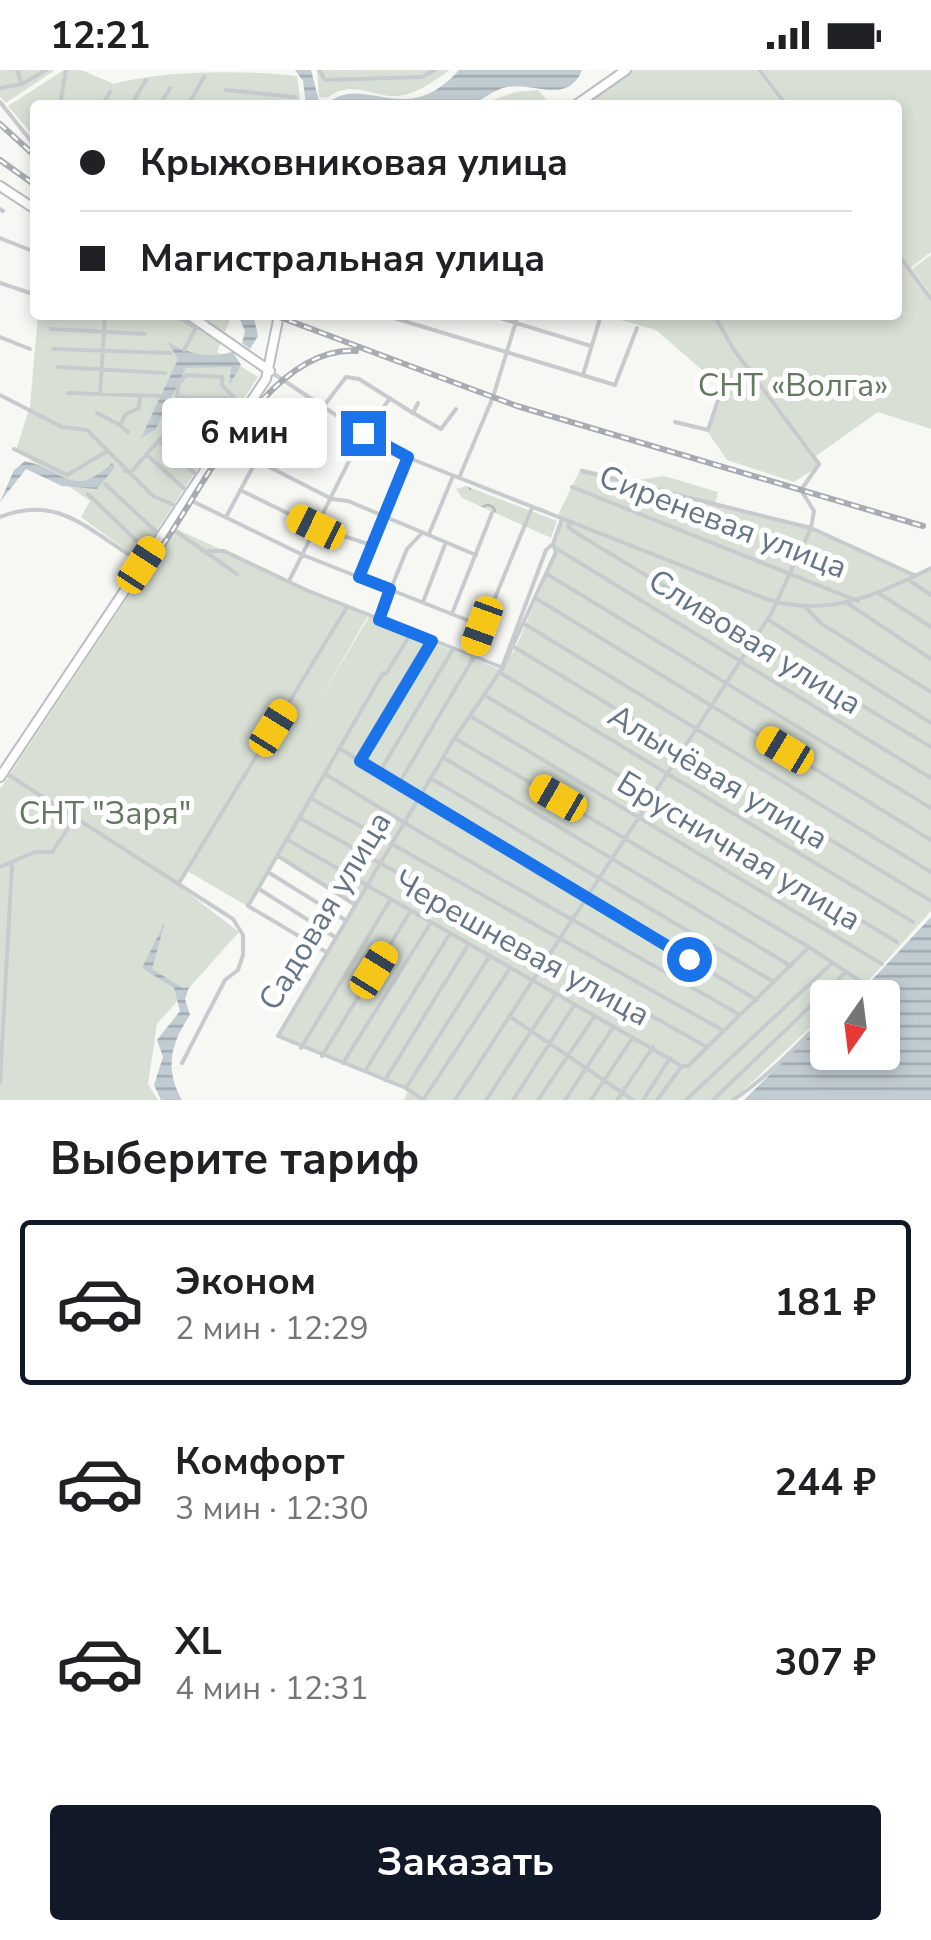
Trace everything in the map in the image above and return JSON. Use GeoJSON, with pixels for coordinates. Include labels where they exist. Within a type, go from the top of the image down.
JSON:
{"type":"FeatureCollection","features":[{"type":"Feature","properties":{"kind":"street"},"geometry":{"type":"LineString","coordinates":[[16,70],[22,84]]}},
{"type":"Feature","properties":{"kind":"street"},"geometry":{"type":"LineString","coordinates":[[61,100],[66,70]]}},
{"type":"Feature","properties":{"kind":"street"},"geometry":{"type":"LineString","coordinates":[[319,70],[325,80],[422,77],[435,70]]}},
{"type":"Feature","properties":{"kind":"street"},"geometry":{"type":"LineString","coordinates":[[583,100],[626,70]]}},
{"type":"Feature","properties":{"kind":"street"},"geometry":{"type":"LineString","coordinates":[[759,70],[782,100]]}},
{"type":"Feature","properties":{"kind":"street"},"geometry":{"type":"LineString","coordinates":[[0,88],[22,84],[44,71]]}},
{"type":"Feature","properties":{"kind":"street"},"geometry":{"type":"LineString","coordinates":[[191,100],[204,78]]}},
{"type":"Feature","properties":{"kind":"street"},"geometry":{"type":"LineString","coordinates":[[134,100],[146,80]]}},
{"type":"Feature","properties":{"kind":"street"},"geometry":{"type":"LineString","coordinates":[[163,100],[170,88]]}},
{"type":"Feature","properties":{"kind":"street"},"geometry":{"type":"LineString","coordinates":[[226,90],[296,98]]}},
{"type":"Feature","properties":{"kind":"street"},"geometry":{"type":"LineString","coordinates":[[105,100],[110,92]]}},
{"type":"Feature","properties":{"kind":"street"},"geometry":{"type":"LineString","coordinates":[[0,102],[30,140]]}},
{"type":"Feature","properties":{"kind":"street"},"geometry":{"type":"LineString","coordinates":[[0,186],[30,206]]}},
{"type":"Feature","properties":{"kind":"street"},"geometry":{"type":"LineString","coordinates":[[0,238],[30,250]]}},
{"type":"Feature","properties":{"kind":"street"},"geometry":{"type":"LineString","coordinates":[[902,259],[931,299]]}},
{"type":"Feature","properties":{"kind":"street"},"geometry":{"type":"LineString","coordinates":[[0,284],[30,293]]}},
{"type":"Feature","properties":{"kind":"street"},"geometry":{"type":"LineString","coordinates":[[100,394],[105,320]]}},
{"type":"Feature","properties":{"kind":"street"},"geometry":{"type":"LineString","coordinates":[[184,320],[196,328],[184,350]]}},
{"type":"Feature","properties":{"kind":"street"},"geometry":{"type":"LineString","coordinates":[[196,320],[364,434],[408,457],[776,602],[805,607],[858,601],[931,568]]}},
{"type":"Feature","properties":{"kind":"street"},"geometry":{"type":"LineString","coordinates":[[203,325],[206,320]]}},
{"type":"Feature","properties":{"kind":"street"},"geometry":{"type":"LineString","coordinates":[[130,556],[160,535],[246,410],[270,371],[278,320]]}},
{"type":"Feature","properties":{"kind":"street"},"geometry":{"type":"LineString","coordinates":[[401,320],[615,385],[636,328]]}},
{"type":"Feature","properties":{"kind":"street"},"geometry":{"type":"LineString","coordinates":[[506,320],[591,346]]}},
{"type":"Feature","properties":{"kind":"street"},"geometry":{"type":"LineString","coordinates":[[429,534],[456,477],[517,320]]}},
{"type":"Feature","properties":{"kind":"street"},"geometry":{"type":"LineString","coordinates":[[583,375],[599,320]]}},
{"type":"Feature","properties":{"kind":"street"},"geometry":{"type":"LineString","coordinates":[[455,1100],[767,619],[812,528],[814,510],[801,490],[819,464],[732,347],[717,320]]}},
{"type":"Feature","properties":{"kind":"street"},"geometry":{"type":"LineString","coordinates":[[51,329],[145,334]]}},
{"type":"Feature","properties":{"kind":"street"},"geometry":{"type":"LineString","coordinates":[[0,337],[30,349]]}},
{"type":"Feature","properties":{"kind":"street"},"geometry":{"type":"LineString","coordinates":[[53,349],[170,352]]}},
{"type":"Feature","properties":{"kind":"street"},"geometry":{"type":"LineString","coordinates":[[58,367],[164,373]]}},
{"type":"Feature","properties":{"kind":"street"},"geometry":{"type":"LineString","coordinates":[[675,422],[708,430],[720,394],[749,368]]}},
{"type":"Feature","properties":{"kind":"street"},"geometry":{"type":"LineString","coordinates":[[125,471],[131,472],[172,424],[178,385],[186,375],[222,377],[222,385],[246,410]]}},
{"type":"Feature","properties":{"kind":"street"},"geometry":{"type":"LineString","coordinates":[[323,407],[346,377],[359,379],[441,429],[456,409]]}},
{"type":"Feature","properties":{"kind":"street"},"geometry":{"type":"LineString","coordinates":[[68,392],[161,396]]}},
{"type":"Feature","properties":{"kind":"street"},"geometry":{"type":"LineString","coordinates":[[0,395],[62,428],[87,430],[152,496],[179,507]]}},
{"type":"Feature","properties":{"kind":"street"},"geometry":{"type":"LineString","coordinates":[[120,425],[126,414],[138,408],[140,395]]}},
{"type":"Feature","properties":{"kind":"street"},"geometry":{"type":"LineString","coordinates":[[177,397],[234,398]]}},
{"type":"Feature","properties":{"kind":"street"},"geometry":{"type":"LineString","coordinates":[[289,437],[308,397]]}},
{"type":"Feature","properties":{"kind":"street"},"geometry":{"type":"LineString","coordinates":[[288,582],[364,434],[390,398]]}},
{"type":"Feature","properties":{"kind":"street"},"geometry":{"type":"LineString","coordinates":[[412,413],[418,403]]}},
{"type":"Feature","properties":{"kind":"street"},"geometry":{"type":"LineString","coordinates":[[176,406],[246,410]]}},
{"type":"Feature","properties":{"kind":"street"},"geometry":{"type":"LineString","coordinates":[[97,413],[128,432]]}},
{"type":"Feature","properties":{"kind":"street"},"geometry":{"type":"LineString","coordinates":[[172,424],[234,427]]}},
{"type":"Feature","properties":{"kind":"street"},"geometry":{"type":"LineString","coordinates":[[172,424],[210,462]]}},
{"type":"Feature","properties":{"kind":"street"},"geometry":{"type":"LineString","coordinates":[[158,441],[200,478]]}},
{"type":"Feature","properties":{"kind":"street"},"geometry":{"type":"LineString","coordinates":[[14,449],[73,474],[106,452]]}},
{"type":"Feature","properties":{"kind":"street"},"geometry":{"type":"LineString","coordinates":[[242,454],[332,499],[348,501],[476,555]]}},
{"type":"Feature","properties":{"kind":"street"},"geometry":{"type":"LineString","coordinates":[[147,455],[187,496],[226,517],[303,556],[482,626]]}},
{"type":"Feature","properties":{"kind":"street"},"geometry":{"type":"LineString","coordinates":[[359,577],[408,457]]}},
{"type":"Feature","properties":{"kind":"street"},"geometry":{"type":"LineString","coordinates":[[226,517],[256,461]]}},
{"type":"Feature","properties":{"kind":"street"},"geometry":{"type":"LineString","coordinates":[[582,470],[812,528],[916,576]]}},
{"type":"Feature","properties":{"kind":"street"},"geometry":{"type":"LineString","coordinates":[[105,484],[160,535]]}},
{"type":"Feature","properties":{"kind":"street","name":"Сиреневая улица"},"geometry":{"type":"LineString","coordinates":[[572,487],[791,571],[858,601]]}},
{"type":"Feature","properties":{"kind":"street"},"geometry":{"type":"LineString","coordinates":[[240,490],[316,527],[370,544]]}},
{"type":"Feature","properties":{"kind":"street"},"geometry":{"type":"LineString","coordinates":[[88,494],[148,547]]}},
{"type":"Feature","properties":{"kind":"street"},"geometry":{"type":"LineString","coordinates":[[0,518],[45,508],[70,517],[141,565]]}},
{"type":"Feature","properties":{"kind":"street"},"geometry":{"type":"LineString","coordinates":[[398,785],[472,656],[532,508]]}},
{"type":"Feature","properties":{"kind":"street"},"geometry":{"type":"LineString","coordinates":[[452,613],[492,514]]}},
{"type":"Feature","properties":{"kind":"street"},"geometry":{"type":"LineString","coordinates":[[500,671],[516,648],[547,574],[562,519]]}},
{"type":"Feature","properties":{"kind":"street"},"geometry":{"type":"LineString","coordinates":[[570,522],[568,527],[581,536],[754,636],[931,746]]}},
{"type":"Feature","properties":{"kind":"street"},"geometry":{"type":"LineString","coordinates":[[167,525],[237,574]]}},
{"type":"Feature","properties":{"kind":"street"},"geometry":{"type":"LineString","coordinates":[[379,620],[407,549],[421,534]]}},
{"type":"Feature","properties":{"kind":"street"},"geometry":{"type":"LineString","coordinates":[[423,602],[446,542]]}},
{"type":"Feature","properties":{"kind":"street"},"geometry":{"type":"LineString","coordinates":[[500,671],[546,550],[553,546]]}},
{"type":"Feature","properties":{"kind":"street","name":"Сливовая улица"},"geometry":{"type":"LineString","coordinates":[[553,546],[931,778]]}},
{"type":"Feature","properties":{"kind":"street"},"geometry":{"type":"LineString","coordinates":[[148,547],[141,565],[2,774],[179,882],[233,919],[243,935],[238,970],[224,980],[182,1064]]}},
{"type":"Feature","properties":{"kind":"street","name":"Алычёвая улица"},"geometry":{"type":"LineString","coordinates":[[202,551],[224,551],[347,607],[472,656],[913,922]]}},
{"type":"Feature","properties":{"kind":"street"},"geometry":{"type":"LineString","coordinates":[[547,574],[931,808]]}},
{"type":"Feature","properties":{"kind":"street"},"geometry":{"type":"LineString","coordinates":[[909,580],[931,596]]}},
{"type":"Feature","properties":{"kind":"street"},"geometry":{"type":"LineString","coordinates":[[880,594],[931,627]]}},
{"type":"Feature","properties":{"kind":"street"},"geometry":{"type":"LineString","coordinates":[[536,599],[931,840]]}},
{"type":"Feature","properties":{"kind":"street"},"geometry":{"type":"LineString","coordinates":[[847,603],[931,659]]}},
{"type":"Feature","properties":{"kind":"street"},"geometry":{"type":"LineString","coordinates":[[179,882],[347,607]]}},
{"type":"Feature","properties":{"kind":"street"},"geometry":{"type":"LineString","coordinates":[[805,607],[822,624],[931,692]]}},
{"type":"Feature","properties":{"kind":"street"},"geometry":{"type":"LineString","coordinates":[[767,619],[931,724]]}},
{"type":"Feature","properties":{"kind":"street"},"geometry":{"type":"LineString","coordinates":[[526,625],[931,872]]}},
{"type":"Feature","properties":{"kind":"street"},"geometry":{"type":"LineString","coordinates":[[326,952],[248,906],[411,633]]}},
{"type":"Feature","properties":{"kind":"street"},"geometry":{"type":"LineString","coordinates":[[360,761],[432,641]]}},
{"type":"Feature","properties":{"kind":"street"},"geometry":{"type":"LineString","coordinates":[[516,648],[931,901]]}},
{"type":"Feature","properties":{"kind":"street"},"geometry":{"type":"LineString","coordinates":[[379,773],[453,649]]}},
{"type":"Feature","properties":{"kind":"street","name":"Садовая улица"},"geometry":{"type":"LineString","coordinates":[[423,1100],[406,1088],[300,1048],[278,1034],[455,738],[500,671]]}},
{"type":"Feature","properties":{"kind":"street"},"geometry":{"type":"LineString","coordinates":[[486,696],[898,942]]}},
{"type":"Feature","properties":{"kind":"street","name":"Брусничная улица"},"geometry":{"type":"LineString","coordinates":[[469,716],[882,964]]}},
{"type":"Feature","properties":{"kind":"street"},"geometry":{"type":"LineString","coordinates":[[455,738],[809,947],[857,980]]}},
{"type":"Feature","properties":{"kind":"street"},"geometry":{"type":"LineString","coordinates":[[342,750],[757,1000]]}},
{"type":"Feature","properties":{"kind":"street"},"geometry":{"type":"LineString","coordinates":[[444,758],[791,966]]}},
{"type":"Feature","properties":{"kind":"street"},"geometry":{"type":"LineString","coordinates":[[327,775],[740,1015]]}},
{"type":"Feature","properties":{"kind":"street"},"geometry":{"type":"LineString","coordinates":[[432,778],[774,982]]}},
{"type":"Feature","properties":{"kind":"street"},"geometry":{"type":"LineString","coordinates":[[312,799],[390,847],[724,1031]]}},
{"type":"Feature","properties":{"kind":"street"},"geometry":{"type":"LineString","coordinates":[[0,867],[12,866],[35,852],[52,852],[75,818]]}},
{"type":"Feature","properties":{"kind":"street"},"geometry":{"type":"LineString","coordinates":[[300,818],[378,866],[548,956],[707,1047]]}},
{"type":"Feature","properties":{"kind":"street","name":"Черешневая улица"},"geometry":{"type":"LineString","coordinates":[[288,840],[682,1066]]}},
{"type":"Feature","properties":{"kind":"street"},"geometry":{"type":"LineString","coordinates":[[278,856],[354,904]]}},
{"type":"Feature","properties":{"kind":"street"},"geometry":{"type":"LineString","coordinates":[[0,1082],[12,866]]}},
{"type":"Feature","properties":{"kind":"street"},"geometry":{"type":"LineString","coordinates":[[268,872],[345,920]]}},
{"type":"Feature","properties":{"kind":"street"},"geometry":{"type":"LineString","coordinates":[[258,889],[335,937]]}},
{"type":"Feature","properties":{"kind":"street"},"geometry":{"type":"LineString","coordinates":[[300,1048],[390,901]]}},
{"type":"Feature","properties":{"kind":"street"},"geometry":{"type":"LineString","coordinates":[[322,1056],[410,912]]}},
{"type":"Feature","properties":{"kind":"street"},"geometry":{"type":"LineString","coordinates":[[343,1063],[430,924]]}},
{"type":"Feature","properties":{"kind":"street"},"geometry":{"type":"LineString","coordinates":[[364,1071],[449,935]]}},
{"type":"Feature","properties":{"kind":"street"},"geometry":{"type":"LineString","coordinates":[[385,1080],[468,946]]}},
{"type":"Feature","properties":{"kind":"street"},"geometry":{"type":"LineString","coordinates":[[657,1100],[682,1066],[688,1066],[809,947]]}},
{"type":"Feature","properties":{"kind":"street"},"geometry":{"type":"LineString","coordinates":[[406,1088],[490,956]]}},
{"type":"Feature","properties":{"kind":"street"},"geometry":{"type":"LineString","coordinates":[[686,1100],[832,962]]}},
{"type":"Feature","properties":{"kind":"street"},"geometry":{"type":"LineString","coordinates":[[423,1100],[510,968]]}},
{"type":"Feature","properties":{"kind":"street"},"geometry":{"type":"LineString","coordinates":[[714,1100],[846,972]]}},
{"type":"Feature","properties":{"kind":"street"},"geometry":{"type":"LineString","coordinates":[[486,1100],[556,993]]}},
{"type":"Feature","properties":{"kind":"street"},"geometry":{"type":"LineString","coordinates":[[513,1100],[576,1004]]}},
{"type":"Feature","properties":{"kind":"street"},"geometry":{"type":"LineString","coordinates":[[538,1100],[595,1015]]}},
{"type":"Feature","properties":{"kind":"street"},"geometry":{"type":"LineString","coordinates":[[510,1016],[633,1100]]}},
{"type":"Feature","properties":{"kind":"street"},"geometry":{"type":"LineString","coordinates":[[564,1100],[614,1026]]}},
{"type":"Feature","properties":{"kind":"street"},"geometry":{"type":"LineString","coordinates":[[733,1100],[772,1070],[782,1055],[810,1031]]}},
{"type":"Feature","properties":{"kind":"street"},"geometry":{"type":"LineString","coordinates":[[591,1100],[633,1036]]}},
{"type":"Feature","properties":{"kind":"street"},"geometry":{"type":"LineString","coordinates":[[617,1100],[653,1047]]}},
{"type":"Feature","properties":{"kind":"street"},"geometry":{"type":"LineString","coordinates":[[643,1100],[670,1058]]}},
{"type":"Feature","properties":{"kind":"green space"},"geometry":{"type":"Polygon","coordinates":[[[0,70],[55,70],[6,103],[0,97],[0,70]]]}},
{"type":"Feature","properties":{"kind":"green space"},"geometry":{"type":"Polygon","coordinates":[[[64,70],[81,70],[114,84],[204,72],[297,76],[300,100],[30,100],[30,132],[8,106],[64,70]]]}},
{"type":"Feature","properties":{"kind":"green space"},"geometry":{"type":"Polygon","coordinates":[[[317,70],[450,70],[407,94],[390,96],[351,89],[327,98],[319,97],[317,70]]]}},
{"type":"Feature","properties":{"kind":"green space"},"geometry":{"type":"Polygon","coordinates":[[[630,70],[756,70],[779,100],[587,100],[630,70]]]}},
{"type":"Feature","properties":{"kind":"green space"},"geometry":{"type":"Polygon","coordinates":[[[760,70],[931,70],[931,252],[910,268],[902,257],[902,100],[782,100],[760,70]]]}},
{"type":"Feature","properties":{"kind":"green space"},"geometry":{"type":"Polygon","coordinates":[[[538,90],[547,100],[493,100],[538,90]]]}},
{"type":"Feature","properties":{"kind":"green space"},"geometry":{"type":"Polygon","coordinates":[[[931,255],[931,295],[912,269],[931,255]]]}},
{"type":"Feature","properties":{"kind":"green space","name":"СНТ «Волга»"},"geometry":{"type":"Polygon","coordinates":[[[902,261],[931,300],[931,429],[878,412],[816,456],[821,465],[794,482],[727,460],[707,431],[723,388],[656,330],[621,320],[902,320],[902,261]]]}},
{"type":"Feature","properties":{"kind":"green space"},"geometry":{"type":"Polygon","coordinates":[[[38,320],[182,320],[222,341],[217,352],[258,377],[138,559],[81,517],[90,501],[16,450],[30,406],[38,320]]]}},
{"type":"Feature","properties":{"kind":"green space"},"geometry":{"type":"Polygon","coordinates":[[[203,320],[230,320],[224,334],[203,320]]]}},
{"type":"Feature","properties":{"kind":"green space","name":"СНТ \"Заря\""},"geometry":{"type":"Polygon","coordinates":[[[581,468],[632,481],[664,476],[718,492],[715,505],[812,528],[913,576],[931,567],[931,911],[869,980],[810,980],[810,1028],[733,1100],[404,1100],[408,1090],[280,1038],[278,1033],[353,905],[276,857],[247,906],[187,871],[178,885],[239,932],[157,1024],[148,1084],[158,1100],[0,1100],[0,789],[174,528],[368,616],[315,707],[369,617],[501,670],[515,649],[558,550],[553,546],[563,521],[557,517],[581,468]]]}},
{"type":"Feature","properties":{"kind":"green space"},"geometry":{"type":"Polygon","coordinates":[[[466,486],[557,521],[551,538],[462,498],[456,489],[466,486]]]}},
{"type":"Feature","properties":{"kind":"shaded area"},"geometry":{"type":"Polygon","coordinates":[[[295,70],[311,70],[319,100],[305,100],[303,81],[295,70]]]}},
{"type":"Feature","properties":{"kind":"shaded area"},"geometry":{"type":"Polygon","coordinates":[[[459,70],[582,70],[568,87],[507,87],[480,100],[334,100],[355,93],[403,99],[420,97],[439,88],[459,70]]]}},
{"type":"Feature","properties":{"kind":"shaded area"},"geometry":{"type":"Polygon","coordinates":[[[240,320],[254,320],[258,336],[250,349],[242,343],[245,331],[240,320]]]}},
{"type":"Feature","properties":{"kind":"shaded area"},"geometry":{"type":"Polygon","coordinates":[[[167,341],[199,354],[233,352],[241,365],[229,386],[231,367],[186,368],[155,430],[141,438],[178,359],[167,341]]]}},
{"type":"Feature","properties":{"kind":"shaded area"},"geometry":{"type":"Polygon","coordinates":[[[25,461],[78,481],[88,480],[112,463],[115,467],[97,489],[62,486],[26,469],[0,502],[14,470],[25,461]]]}},
{"type":"Feature","properties":{"kind":"shaded area"},"geometry":{"type":"Polygon","coordinates":[[[931,917],[931,1100],[744,1100],[810,1035],[810,1070],[900,1070],[900,980],[872,980],[931,917]]]}},
{"type":"Feature","properties":{"kind":"shaded area"},"geometry":{"type":"Polygon","coordinates":[[[165,922],[152,969],[183,988],[189,987],[185,999],[190,1015],[172,1056],[173,1078],[182,1100],[161,1100],[154,1085],[163,1057],[157,1040],[180,1011],[174,988],[142,968],[165,922]]]}},
{"type":"Feature","properties":{"kind":"railway"},"geometry":{"type":"LineString","coordinates":[[0,124],[30,151]]}},
{"type":"Feature","properties":{"kind":"railway"},"geometry":{"type":"LineString","coordinates":[[0,160],[30,181]]}},
{"type":"Feature","properties":{"kind":"railway"},"geometry":{"type":"LineString","coordinates":[[287,320],[517,406],[923,526]]}},
{"type":"Feature","properties":{"kind":"railway"},"geometry":{"type":"LineString","coordinates":[[163,545],[220,455],[268,394],[296,370],[325,355],[356,351]]}},
{"type":"Feature","properties":{"kind":"route"},"geometry":{"type":"LineString","coordinates":[[363,433],[408,457],[402,474],[395,480],[359,577],[390,589],[379,620],[432,641],[360,761],[689,959]]}}]}
